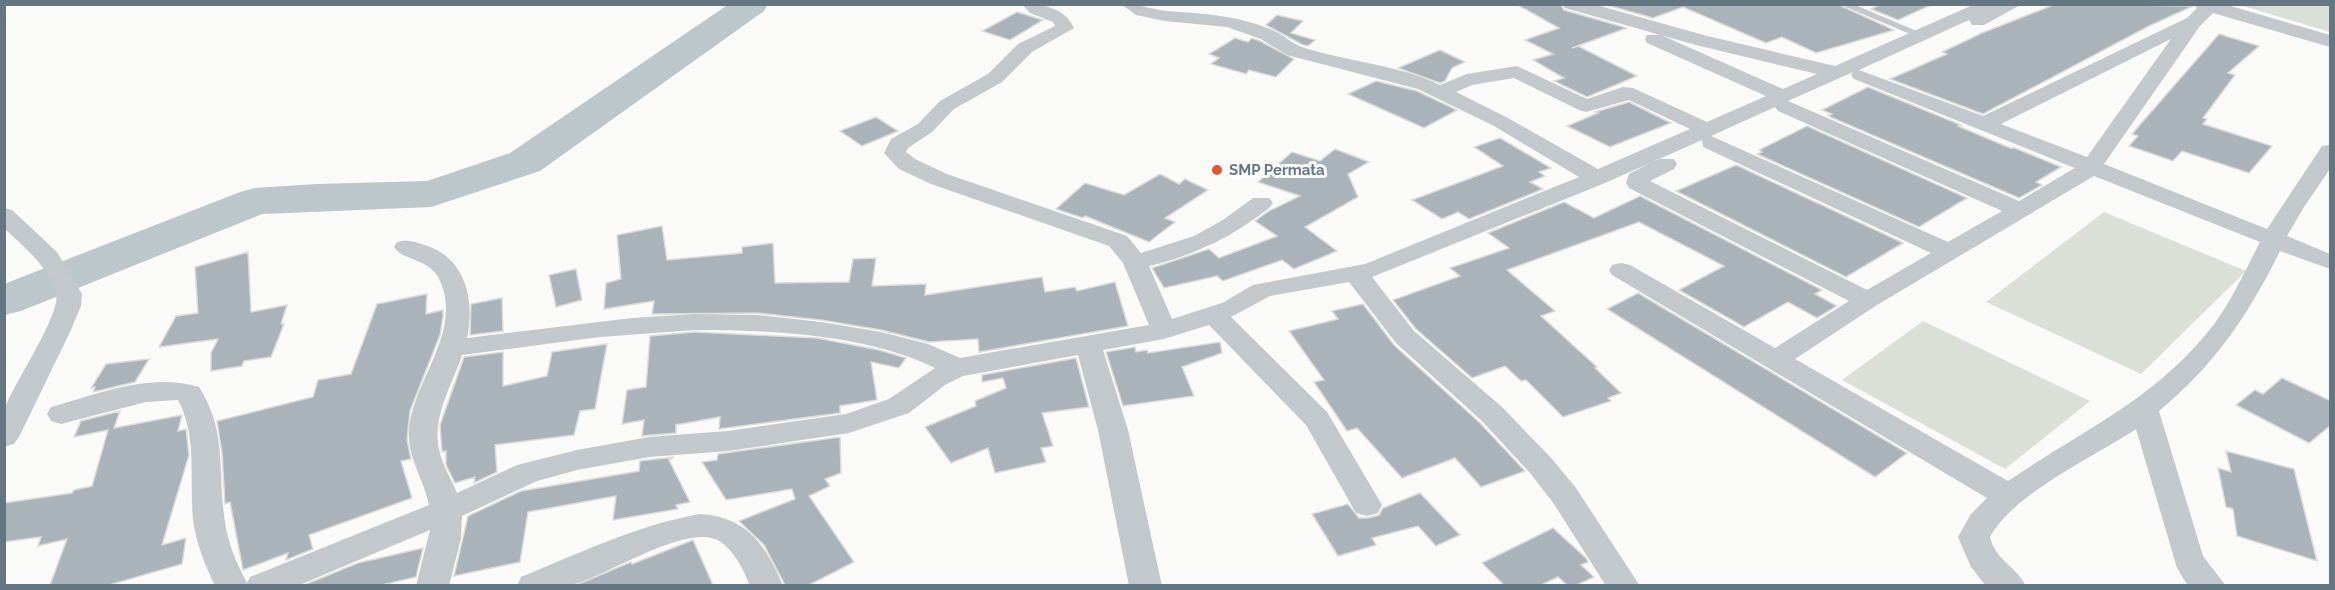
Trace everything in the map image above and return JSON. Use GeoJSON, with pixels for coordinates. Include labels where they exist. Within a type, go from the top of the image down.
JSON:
{"type":"FeatureCollection","features":[{"type":"Feature","properties":{"kind":"street"},"geometry":{"type":"LineString","coordinates":[[1031,4],[1035,9],[1061,18],[1065,28],[1025,48],[995,78],[947,105],[925,128],[899,144],[895,153],[907,164],[939,179],[1110,237],[1126,248],[1136,262],[1164,331]]}},
{"type":"Feature","properties":{"kind":"street"},"geometry":{"type":"LineString","coordinates":[[1131,4],[1142,11],[1165,16],[1210,18],[1231,22],[1268,35],[1294,51],[1387,73],[1440,92],[1501,122],[1597,178]]}},
{"type":"Feature","properties":{"kind":"street"},"geometry":{"type":"LineString","coordinates":[[1571,4],[1683,36],[1835,72]]}},
{"type":"Feature","properties":{"kind":"street"},"geometry":{"type":"LineString","coordinates":[[1611,14],[1636,4]]}},
{"type":"Feature","properties":{"kind":"street"},"geometry":{"type":"LineString","coordinates":[[1784,102],[1835,72],[1991,4]]}},
{"type":"Feature","properties":{"kind":"street"},"geometry":{"type":"LineString","coordinates":[[262,585],[447,510],[528,473],[577,460],[650,447],[728,441],[866,419],[899,406],[935,379],[956,368],[1164,331],[1215,316],[1262,290],[1357,275],[1597,178],[1709,136],[1784,102],[1861,75],[2013,4]]}},
{"type":"Feature","properties":{"kind":"street"},"geometry":{"type":"LineString","coordinates":[[1982,125],[2156,38],[2202,11],[2331,41]]}},
{"type":"Feature","properties":{"kind":"street"},"geometry":{"type":"LineString","coordinates":[[1777,359],[1868,300],[2090,169],[2202,11]]}},
{"type":"Feature","properties":{"kind":"street"},"geometry":{"type":"LineString","coordinates":[[1653,39],[2022,211]]}},
{"type":"Feature","properties":{"kind":"street"},"geometry":{"type":"LineString","coordinates":[[1440,92],[1471,78],[1517,72],[1586,106],[1623,93],[1633,94],[1709,136],[1949,252]]}},
{"type":"Feature","properties":{"kind":"street"},"geometry":{"type":"LineString","coordinates":[[1861,75],[2090,169],[2274,238],[2331,262]]}},
{"type":"Feature","properties":{"kind":"street"},"geometry":{"type":"LineString","coordinates":[[1709,136],[1643,175],[1637,179],[1637,183],[1868,300]]}},
{"type":"Feature","properties":{"kind":"street"},"geometry":{"type":"LineString","coordinates":[[2010,585],[1987,566],[1975,545],[1974,537],[1980,524],[2009,496],[2144,407],[2207,351],[2227,326],[2260,269],[2274,238],[2331,152]]}},
{"type":"Feature","properties":{"kind":"street"},"geometry":{"type":"LineString","coordinates":[[1136,262],[1180,252],[1205,242],[1231,227],[1261,203]]}},
{"type":"Feature","properties":{"kind":"street"},"geometry":{"type":"LineString","coordinates":[[4,215],[48,257],[65,282],[69,294],[68,306],[4,437]]}},
{"type":"Feature","properties":{"kind":"street"},"geometry":{"type":"LineString","coordinates":[[406,248],[423,251],[437,258],[449,275],[455,293],[456,309],[451,348],[430,397],[423,441],[447,510],[444,543],[432,585]]}},
{"type":"Feature","properties":{"kind":"street"},"geometry":{"type":"LineString","coordinates":[[1621,270],[2009,496]]}},
{"type":"Feature","properties":{"kind":"street"},"geometry":{"type":"LineString","coordinates":[[1357,275],[1405,338],[1492,414],[1541,466],[1565,496],[1624,585]]}},
{"type":"Feature","properties":{"kind":"street"},"geometry":{"type":"LineString","coordinates":[[1215,316],[1317,418],[1367,505]]}},
{"type":"Feature","properties":{"kind":"street"},"geometry":{"type":"LineString","coordinates":[[451,348],[625,326],[764,322],[808,327],[902,344],[928,352],[956,368]]}},
{"type":"Feature","properties":{"kind":"street"},"geometry":{"type":"LineString","coordinates":[[1088,344],[1113,430],[1146,585]]}},
{"type":"Feature","properties":{"kind":"street"},"geometry":{"type":"LineString","coordinates":[[61,414],[165,390],[183,390],[189,394],[206,442],[210,531],[221,566],[232,585]]}},
{"type":"Feature","properties":{"kind":"street"},"geometry":{"type":"LineString","coordinates":[[2144,407],[2188,559],[2200,577],[2210,585]]}},
{"type":"Feature","properties":{"kind":"street"},"geometry":{"type":"LineString","coordinates":[[533,585],[673,532],[712,526],[720,527],[735,537],[754,560],[767,585]]}},
{"type":"Feature","properties":{"kind":"lane"},"geometry":{"type":"LineString","coordinates":[[1843,4],[1921,34]]}},
{"type":"Feature","properties":{"kind":"shaded area"},"geometry":{"type":"Polygon","coordinates":[[[2240,5],[2330,5],[2330,32],[2240,5]]]}},
{"type":"Feature","properties":{"kind":"shaded area"},"geometry":{"type":"Polygon","coordinates":[[[2104,212],[2246,271],[2141,374],[1986,302],[2104,212]]]}},
{"type":"Feature","properties":{"kind":"shaded area"},"geometry":{"type":"Polygon","coordinates":[[[1923,321],[2090,401],[2005,469],[1842,380],[1923,321]]]}},
{"type":"Feature","properties":{"kind":"building"},"geometry":{"type":"Polygon","coordinates":[[[1516,4],[1560,4],[1564,10],[1627,28],[1572,48],[1578,46],[1637,76],[1587,97],[1554,81],[1564,78],[1533,60],[1553,54],[1525,40],[1559,28],[1516,4]]]}},
{"type":"Feature","properties":{"kind":"building"},"geometry":{"type":"Polygon","coordinates":[[[1603,4],[1837,4],[1894,30],[1816,53],[1782,37],[1766,43],[1683,7],[1653,18],[1603,4]]]}},
{"type":"Feature","properties":{"kind":"building"},"geometry":{"type":"Polygon","coordinates":[[[1881,4],[1933,4],[1898,20],[1871,9],[1881,4]]]}},
{"type":"Feature","properties":{"kind":"building"},"geometry":{"type":"Polygon","coordinates":[[[2056,4],[2193,6],[2149,26],[1983,114],[1890,79],[1947,54],[1942,52],[1982,33],[2056,4]]]}},
{"type":"Feature","properties":{"kind":"building"},"geometry":{"type":"Polygon","coordinates":[[[1017,12],[1043,20],[1010,40],[982,31],[1017,12]]]}},
{"type":"Feature","properties":{"kind":"building"},"geometry":{"type":"Polygon","coordinates":[[[1277,15],[1303,21],[1291,33],[1315,40],[1308,46],[1303,45],[1266,25],[1277,15]]]}},
{"type":"Feature","properties":{"kind":"building"},"geometry":{"type":"Polygon","coordinates":[[[2219,34],[2259,46],[2228,73],[2235,75],[2203,118],[2207,119],[2203,124],[2272,146],[2249,173],[2182,151],[2173,161],[2129,146],[2138,136],[2132,134],[2219,34]]]}},
{"type":"Feature","properties":{"kind":"building"},"geometry":{"type":"Polygon","coordinates":[[[1235,38],[1248,42],[1252,38],[1294,59],[1276,77],[1249,70],[1246,74],[1211,64],[1219,58],[1209,54],[1235,38]]]}},
{"type":"Feature","properties":{"kind":"building"},"geometry":{"type":"Polygon","coordinates":[[[1440,50],[1465,62],[1452,68],[1445,81],[1440,83],[1398,68],[1440,50]]]}},
{"type":"Feature","properties":{"kind":"building"},"geometry":{"type":"Polygon","coordinates":[[[1376,81],[1417,91],[1457,110],[1424,128],[1348,94],[1376,81]]]}},
{"type":"Feature","properties":{"kind":"building"},"geometry":{"type":"Polygon","coordinates":[[[1868,87],[2010,148],[2061,167],[2036,182],[2042,185],[2019,198],[1828,116],[1832,114],[1822,110],[1868,87]]]}},
{"type":"Feature","properties":{"kind":"building"},"geometry":{"type":"Polygon","coordinates":[[[1629,102],[1671,123],[1610,147],[1567,126],[1598,113],[1595,112],[1629,102]]]}},
{"type":"Feature","properties":{"kind":"building"},"geometry":{"type":"Polygon","coordinates":[[[876,117],[898,131],[862,146],[840,131],[876,117]]]}},
{"type":"Feature","properties":{"kind":"building"},"geometry":{"type":"Polygon","coordinates":[[[1807,126],[1967,198],[1919,227],[1757,154],[1762,152],[1759,150],[1807,126]]]}},
{"type":"Feature","properties":{"kind":"building"},"geometry":{"type":"Polygon","coordinates":[[[1500,138],[1551,168],[1539,172],[1545,176],[1530,182],[1543,189],[1469,219],[1458,212],[1442,219],[1412,200],[1503,166],[1474,147],[1500,138]]]}},
{"type":"Feature","properties":{"kind":"building"},"geometry":{"type":"Polygon","coordinates":[[[1335,149],[1369,162],[1348,174],[1358,197],[1305,227],[1337,251],[1294,269],[1282,260],[1223,281],[1217,276],[1164,288],[1152,268],[1209,249],[1219,258],[1277,236],[1255,221],[1269,211],[1300,196],[1258,182],[1292,152],[1320,161],[1335,149]]]}},
{"type":"Feature","properties":{"kind":"building"},"geometry":{"type":"Polygon","coordinates":[[[1736,165],[1903,243],[1846,277],[1676,191],[1736,165]]]}},
{"type":"Feature","properties":{"kind":"building"},"geometry":{"type":"Polygon","coordinates":[[[1160,174],[1179,184],[1185,179],[1208,190],[1165,218],[1175,222],[1149,242],[1085,216],[1083,218],[1056,209],[1085,183],[1124,195],[1160,174]]]}},
{"type":"Feature","properties":{"kind":"building"},"geometry":{"type":"Polygon","coordinates":[[[1640,196],[1822,290],[1815,294],[1837,306],[1817,318],[1788,302],[1744,327],[1679,290],[1724,266],[1639,222],[1507,270],[1555,311],[1541,316],[1597,367],[1595,368],[1621,393],[1608,398],[1611,401],[1563,417],[1526,380],[1521,381],[1505,366],[1472,378],[1416,329],[1393,300],[1460,276],[1450,268],[1509,248],[1488,233],[1564,202],[1594,218],[1640,196]]]}},
{"type":"Feature","properties":{"kind":"building"},"geometry":{"type":"Polygon","coordinates":[[[662,226],[667,260],[742,253],[742,247],[773,243],[775,283],[849,282],[853,259],[876,258],[872,286],[926,284],[925,295],[1042,277],[1045,292],[1075,287],[1077,291],[1115,282],[1128,326],[979,352],[978,339],[929,342],[881,330],[821,320],[758,313],[652,314],[654,301],[604,309],[606,283],[621,279],[617,235],[662,226]]]}},
{"type":"Feature","properties":{"kind":"building"},"geometry":{"type":"Polygon","coordinates":[[[248,252],[251,312],[287,305],[281,324],[284,324],[271,357],[244,361],[242,366],[211,371],[211,353],[218,339],[159,347],[176,316],[198,313],[195,267],[248,252]]]}},
{"type":"Feature","properties":{"kind":"building"},"geometry":{"type":"Polygon","coordinates":[[[576,269],[582,300],[556,307],[549,275],[576,269]]]}},
{"type":"Feature","properties":{"kind":"building"},"geometry":{"type":"Polygon","coordinates":[[[1638,293],[1907,453],[1875,477],[1607,309],[1638,293]]]}},
{"type":"Feature","properties":{"kind":"building"},"geometry":{"type":"Polygon","coordinates":[[[427,294],[426,314],[443,310],[443,316],[440,335],[410,411],[407,440],[411,459],[401,461],[412,498],[309,535],[313,549],[286,560],[288,553],[243,570],[230,502],[225,504],[222,453],[217,421],[313,397],[318,380],[351,374],[377,304],[427,294]]]}},
{"type":"Feature","properties":{"kind":"building"},"geometry":{"type":"Polygon","coordinates":[[[502,298],[503,331],[470,335],[471,304],[502,298]]]}},
{"type":"Feature","properties":{"kind":"building"},"geometry":{"type":"Polygon","coordinates":[[[1363,304],[1394,345],[1480,423],[1525,471],[1481,487],[1455,458],[1402,478],[1357,428],[1347,431],[1314,382],[1324,380],[1289,331],[1338,319],[1332,311],[1363,304]]]}},
{"type":"Feature","properties":{"kind":"building"},"geometry":{"type":"Polygon","coordinates":[[[695,332],[817,338],[879,350],[906,358],[899,368],[871,362],[877,400],[840,406],[840,413],[719,429],[720,417],[676,425],[676,433],[642,436],[644,420],[622,424],[627,390],[646,387],[650,336],[695,332]]]}},
{"type":"Feature","properties":{"kind":"building"},"geometry":{"type":"Polygon","coordinates":[[[1220,342],[1222,353],[1182,367],[1194,396],[1123,406],[1106,352],[1135,347],[1136,352],[1147,350],[1148,353],[1220,342]]]}},
{"type":"Feature","properties":{"kind":"building"},"geometry":{"type":"Polygon","coordinates":[[[607,344],[595,409],[580,411],[574,435],[495,445],[497,472],[474,483],[475,477],[455,483],[446,465],[446,451],[442,452],[440,425],[464,357],[503,352],[503,386],[547,376],[552,352],[607,344]]]}},
{"type":"Feature","properties":{"kind":"building"},"geometry":{"type":"Polygon","coordinates":[[[1076,358],[1089,407],[1042,413],[1053,446],[1041,448],[1046,462],[995,473],[988,448],[951,463],[925,427],[976,406],[975,401],[1006,388],[1003,378],[982,382],[982,375],[1076,358]]]}},
{"type":"Feature","properties":{"kind":"building"},"geometry":{"type":"Polygon","coordinates":[[[149,359],[135,382],[93,392],[95,387],[91,388],[106,364],[149,359]]]}},
{"type":"Feature","properties":{"kind":"building"},"geometry":{"type":"Polygon","coordinates":[[[2282,378],[2331,401],[2331,425],[2309,443],[2236,405],[2255,390],[2263,394],[2282,378]]]}},
{"type":"Feature","properties":{"kind":"building"},"geometry":{"type":"Polygon","coordinates":[[[120,411],[114,428],[182,415],[178,431],[186,429],[189,455],[162,545],[186,538],[182,564],[109,585],[50,585],[67,539],[38,546],[41,537],[4,542],[4,503],[72,493],[74,490],[92,486],[108,430],[74,437],[81,421],[120,411]]]}},
{"type":"Feature","properties":{"kind":"building"},"geometry":{"type":"Polygon","coordinates":[[[840,437],[841,473],[825,479],[830,486],[809,496],[854,562],[809,585],[785,585],[764,545],[739,521],[795,499],[792,489],[726,500],[702,462],[717,460],[718,454],[840,437]]]}},
{"type":"Feature","properties":{"kind":"building"},"geometry":{"type":"Polygon","coordinates":[[[2226,451],[2294,469],[2317,561],[2237,536],[2233,509],[2226,507],[2218,468],[2231,472],[2226,451]]]}},
{"type":"Feature","properties":{"kind":"building"},"geometry":{"type":"Polygon","coordinates":[[[674,457],[669,460],[690,502],[676,505],[678,509],[613,520],[616,496],[528,512],[520,562],[454,576],[468,516],[521,491],[639,471],[640,461],[674,457]]]}},
{"type":"Feature","properties":{"kind":"building"},"geometry":{"type":"Polygon","coordinates":[[[1420,493],[1460,535],[1436,546],[1418,526],[1372,538],[1376,545],[1338,556],[1312,514],[1348,504],[1359,518],[1368,518],[1379,515],[1383,508],[1420,493]]]}},
{"type":"Feature","properties":{"kind":"building"},"geometry":{"type":"Polygon","coordinates":[[[1553,528],[1586,558],[1588,562],[1581,565],[1594,577],[1577,585],[1567,585],[1558,577],[1541,585],[1504,585],[1482,563],[1553,528]]]}},
{"type":"Feature","properties":{"kind":"building"},"geometry":{"type":"Polygon","coordinates":[[[693,540],[713,585],[576,585],[631,562],[632,564],[693,540]]]}},
{"type":"Feature","properties":{"kind":"building"},"geometry":{"type":"Polygon","coordinates":[[[423,548],[416,577],[382,585],[304,585],[358,563],[423,548]]]}},
{"type":"Feature","properties":{"kind":"waterway"},"geometry":{"type":"LineString","coordinates":[[4,301],[255,201],[431,194],[525,162],[752,4]]}},
{"type":"Feature","properties":{"kind":"place","name":"SMP Permata"},"geometry":{"type":"Point","coordinates":[1217,170]}}]}
